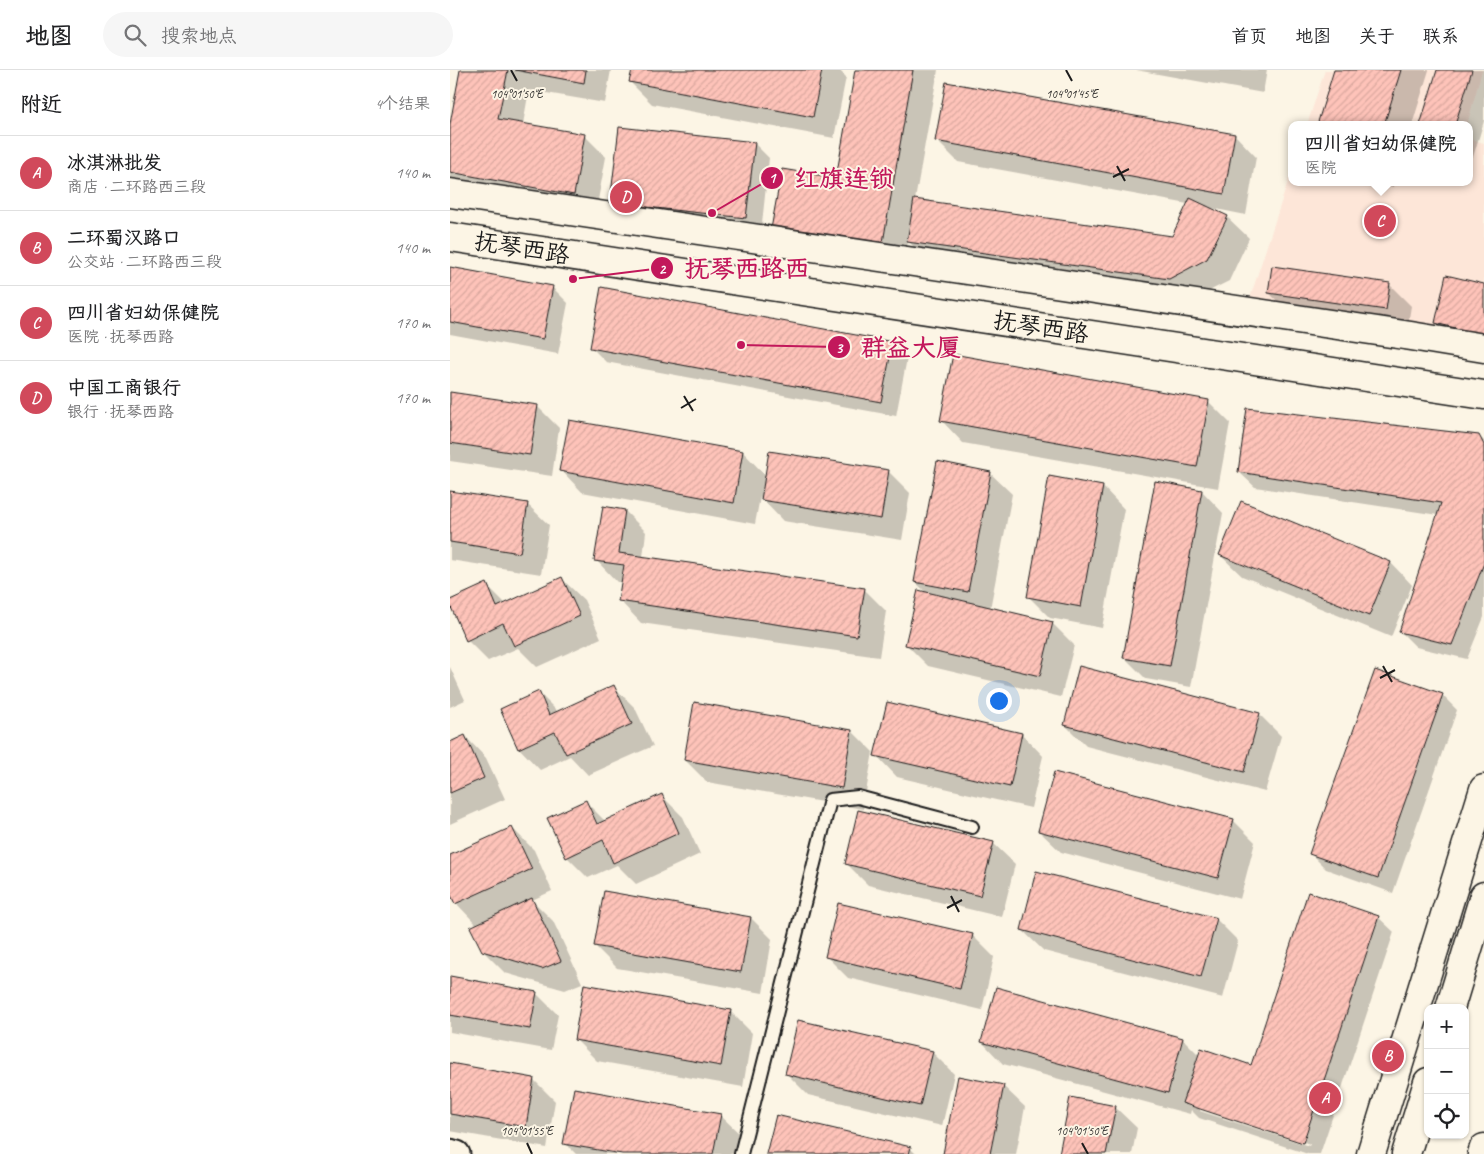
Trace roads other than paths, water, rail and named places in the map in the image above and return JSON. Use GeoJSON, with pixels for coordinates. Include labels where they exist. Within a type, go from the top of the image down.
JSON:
{"type":"FeatureCollection","features":[{"type":"Feature","properties":{"kind":"main road","name":"抚琴西路"},"geometry":{"type":"LineString","coordinates":[[450,193],[1484,348]]}},
{"type":"Feature","properties":{"kind":"main road","name":"抚琴西路"},"geometry":{"type":"LineString","coordinates":[[450,237],[1484,395]]}},
{"type":"Feature","properties":{"kind":"main road"},"geometry":{"type":"LineString","coordinates":[[1371,1154],[1484,789]]}},
{"type":"Feature","properties":{"kind":"main road"},"geometry":{"type":"LineString","coordinates":[[1451,1004],[1484,896]]}},
{"type":"Feature","properties":{"kind":"main road"},"geometry":{"type":"LineString","coordinates":[[1406,1154],[1424,1094]]}},
{"type":"Feature","properties":{"kind":"main road"},"geometry":{"type":"LineString","coordinates":[[1482,1154],[1484,1148]]}},
{"type":"Feature","properties":{"kind":"street"},"geometry":{"type":"LineString","coordinates":[[450,1152],[457,1154]]}},
{"type":"Feature","properties":{"kind":"lane"},"geometry":{"type":"LineString","coordinates":[[741,1154],[830,800],[858,797],[972,827]]}},
{"type":"Feature","properties":{"kind":"place","name":"中国工商银行"},"geometry":{"type":"Point","coordinates":[626,197]}},
{"type":"Feature","properties":{"kind":"place","name":"红旗连锁"},"geometry":{"type":"Point","coordinates":[712,213]}},
{"type":"Feature","properties":{"kind":"place","name":"四川省妇幼保健院"},"geometry":{"type":"Point","coordinates":[1380,221]}},
{"type":"Feature","properties":{"kind":"place","name":"抚琴西路西"},"geometry":{"type":"Point","coordinates":[573,279]}},
{"type":"Feature","properties":{"kind":"place","name":"群益大厦"},"geometry":{"type":"Point","coordinates":[741,345]}},
{"type":"Feature","properties":{"kind":"place","name":"二环蜀汉路口"},"geometry":{"type":"Point","coordinates":[1388,1056]}},
{"type":"Feature","properties":{"kind":"place","name":"冰淇淋批发"},"geometry":{"type":"Point","coordinates":[1325,1098]}}]}
